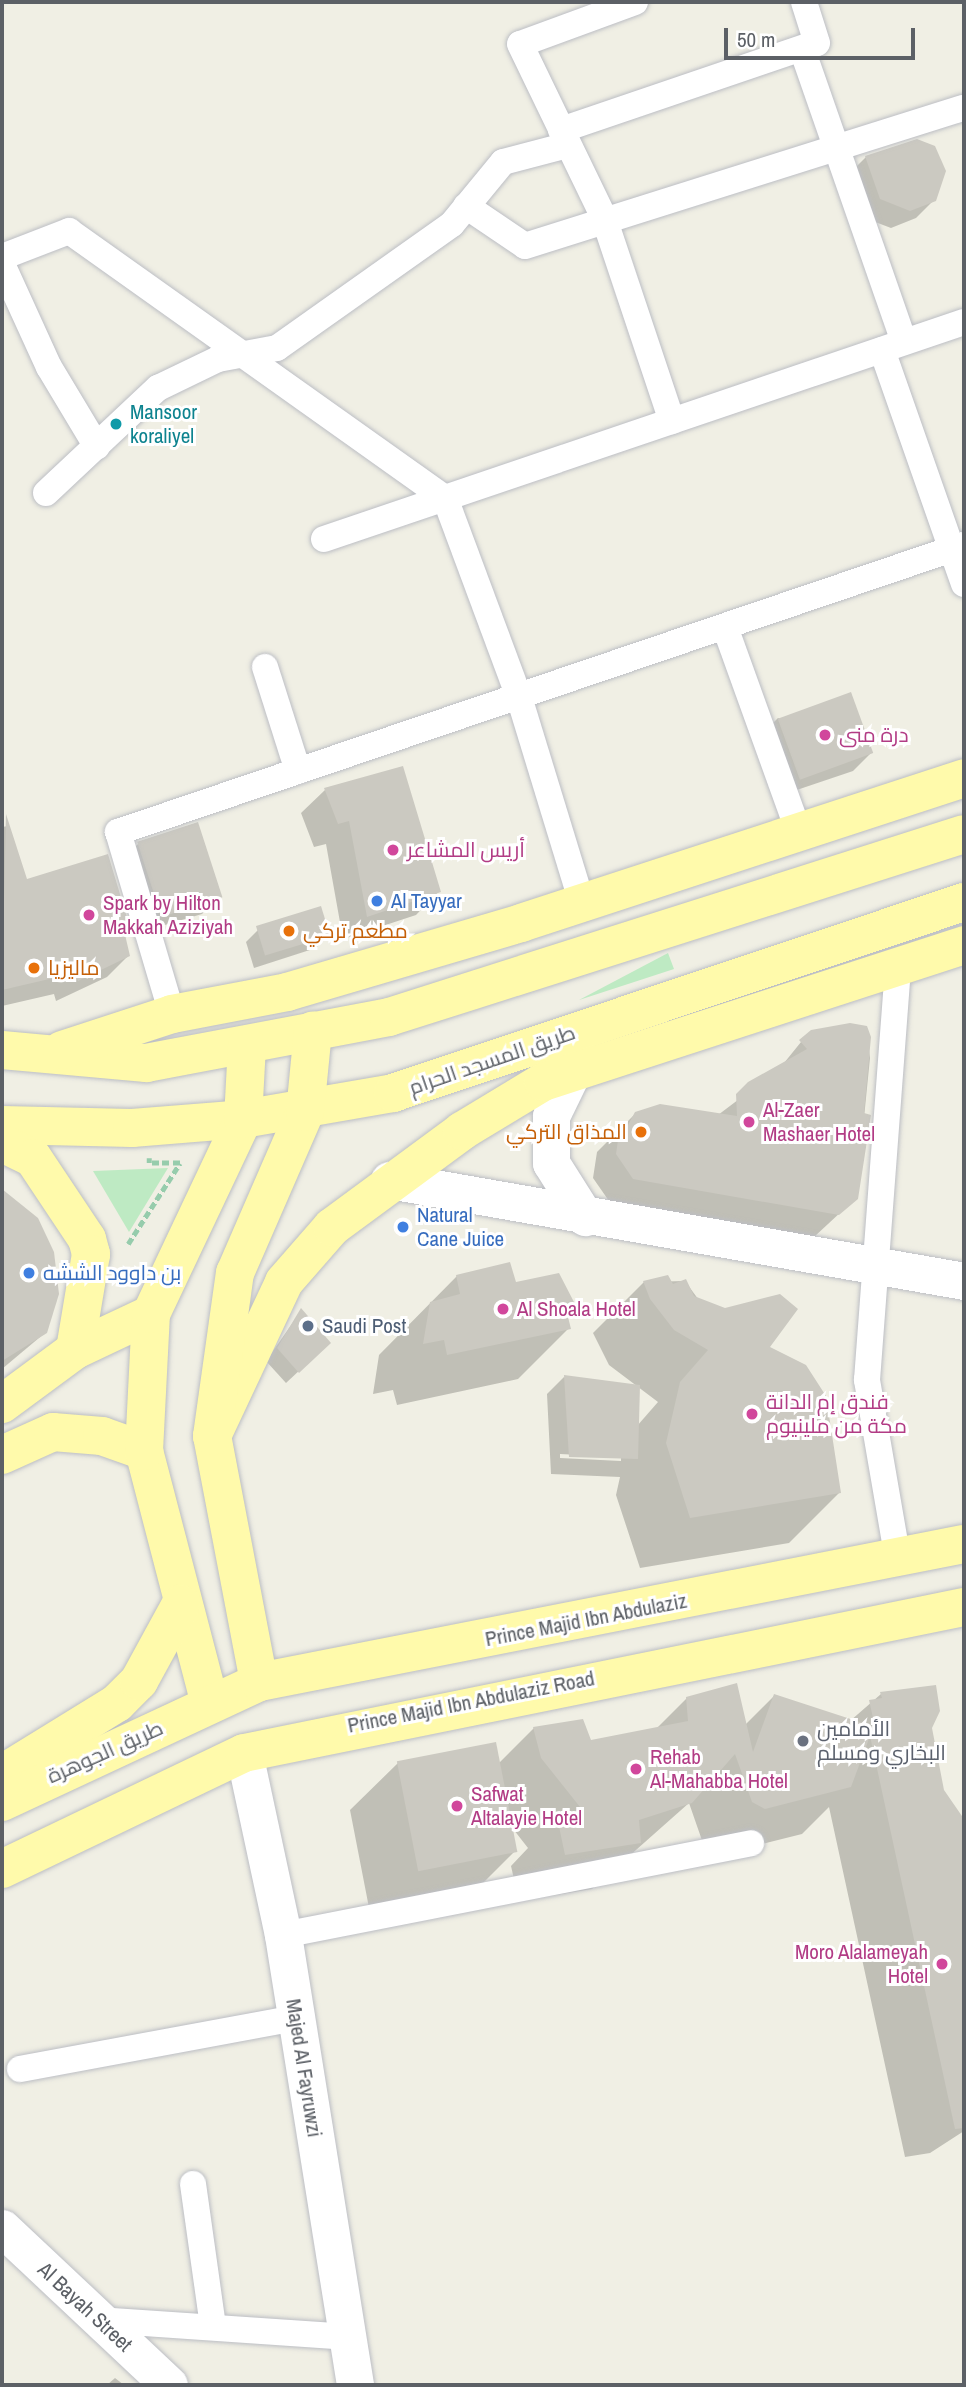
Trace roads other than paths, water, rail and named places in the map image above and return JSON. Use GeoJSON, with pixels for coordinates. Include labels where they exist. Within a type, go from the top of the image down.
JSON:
{"type":"FeatureCollection","features":[{"type":"Feature","properties":{"kind":"main road"},"geometry":{"type":"LineString","coordinates":[[51,1054],[172,1014],[287,992],[582,903],[964,778]]}},
{"type":"Feature","properties":{"kind":"main road"},"geometry":{"type":"LineString","coordinates":[[2,1050],[146,1063],[389,1017],[569,965],[964,834]]}},
{"type":"Feature","properties":{"kind":"main road","name":"طريق المسجد الحرام"},"geometry":{"type":"LineString","coordinates":[[2,1125],[152,1126],[243,1119],[305,1112],[393,1093],[964,902]]}},
{"type":"Feature","properties":{"kind":"main road"},"geometry":{"type":"LineString","coordinates":[[212,1436],[284,1282],[332,1227],[389,1180],[543,1082],[964,945]]}},
{"type":"Feature","properties":{"kind":"main road"},"geometry":{"type":"LineString","coordinates":[[259,1682],[212,1436],[235,1273],[305,1112],[313,1030]]}},
{"type":"Feature","properties":{"kind":"main road"},"geometry":{"type":"LineString","coordinates":[[210,1704],[181,1604],[144,1451],[151,1314],[243,1119],[247,1046]]}},
{"type":"Feature","properties":{"kind":"main road"},"geometry":{"type":"LineString","coordinates":[[2,1143],[33,1158],[87,1239],[91,1254],[75,1350]]}},
{"type":"Feature","properties":{"kind":"main road"},"geometry":{"type":"LineString","coordinates":[[2,1404],[75,1350],[151,1314]]}},
{"type":"Feature","properties":{"kind":"main road"},"geometry":{"type":"LineString","coordinates":[[2,1455],[53,1432],[102,1436],[144,1451]]}},
{"type":"Feature","properties":{"kind":"main road","name":"Prince Majid Ibn Abdulaziz"},"geometry":{"type":"LineString","coordinates":[[210,1704],[259,1682],[644,1610],[897,1554],[964,1544]]}},
{"type":"Feature","properties":{"kind":"main road"},"geometry":{"type":"LineString","coordinates":[[2,1774],[117,1703],[139,1681],[181,1604]]}},
{"type":"Feature","properties":{"kind":"main road","name":"Prince Majid Ibn Abdulaziz Road"},"geometry":{"type":"LineString","coordinates":[[2,1870],[244,1753],[653,1666],[964,1607]]}},
{"type":"Feature","properties":{"kind":"main road"},"geometry":{"type":"LineString","coordinates":[[644,1610],[653,1666]]}},
{"type":"Feature","properties":{"kind":"main road","name":"طريق الجوهرة"},"geometry":{"type":"LineString","coordinates":[[2,1802],[210,1704]]}},
{"type":"Feature","properties":{"kind":"street"},"geometry":{"type":"LineString","coordinates":[[635,2],[520,44],[605,222],[672,422]]}},
{"type":"Feature","properties":{"kind":"street"},"geometry":{"type":"LineString","coordinates":[[46,493],[158,388],[218,359],[277,348],[316,324],[452,224],[503,162],[817,43],[804,2]]}},
{"type":"Feature","properties":{"kind":"street"},"geometry":{"type":"LineString","coordinates":[[802,49],[837,148],[893,346],[958,547],[964,584]]}},
{"type":"Feature","properties":{"kind":"street"},"geometry":{"type":"LineString","coordinates":[[466,206],[525,246],[964,108]]}},
{"type":"Feature","properties":{"kind":"street"},"geometry":{"type":"LineString","coordinates":[[2,257],[69,231],[445,498],[519,696],[582,903]]}},
{"type":"Feature","properties":{"kind":"street"},"geometry":{"type":"LineString","coordinates":[[2,264],[49,367],[97,447]]}},
{"type":"Feature","properties":{"kind":"street"},"geometry":{"type":"LineString","coordinates":[[324,539],[964,322]]}},
{"type":"Feature","properties":{"kind":"street"},"geometry":{"type":"LineString","coordinates":[[172,1014],[118,832],[958,547]]}},
{"type":"Feature","properties":{"kind":"street"},"geometry":{"type":"LineString","coordinates":[[725,626],[799,832]]}},
{"type":"Feature","properties":{"kind":"street"},"geometry":{"type":"LineString","coordinates":[[265,667],[298,771]]}},
{"type":"Feature","properties":{"kind":"street"},"geometry":{"type":"LineString","coordinates":[[897,1554],[867,1380],[872,1264],[898,967]]}},
{"type":"Feature","properties":{"kind":"street"},"geometry":{"type":"LineString","coordinates":[[572,1073],[551,1116],[551,1163],[585,1217]]}},
{"type":"Feature","properties":{"kind":"street"},"geometry":{"type":"LineString","coordinates":[[389,1180],[585,1217],[964,1281]]}},
{"type":"Feature","properties":{"kind":"street","name":"Majed Al Fayruwzi"},"geometry":{"type":"LineString","coordinates":[[244,1753],[283,1935],[355,2385]]}},
{"type":"Feature","properties":{"kind":"street"},"geometry":{"type":"LineString","coordinates":[[283,1935],[751,1843]]}},
{"type":"Feature","properties":{"kind":"street"},"geometry":{"type":"LineString","coordinates":[[20,2070],[296,2018]]}},
{"type":"Feature","properties":{"kind":"street"},"geometry":{"type":"LineString","coordinates":[[193,2183],[213,2327]]}},
{"type":"Feature","properties":{"kind":"street","name":"Al Bayah Street"},"geometry":{"type":"LineString","coordinates":[[2,2228],[169,2385]]}},
{"type":"Feature","properties":{"kind":"street"},"geometry":{"type":"LineString","coordinates":[[99,2320],[348,2337]]}},
{"type":"Feature","properties":{"kind":"place","name":"Mansoor koraliyel"},"geometry":{"type":"Point","coordinates":[116,424]}},
{"type":"Feature","properties":{"kind":"place","name":"درة منى"},"geometry":{"type":"Point","coordinates":[825,735]}},
{"type":"Feature","properties":{"kind":"place","name":"أريس المشاعر"},"geometry":{"type":"Point","coordinates":[393,850]}},
{"type":"Feature","properties":{"kind":"place","name":"Al Tayyar"},"geometry":{"type":"Point","coordinates":[377,901]}},
{"type":"Feature","properties":{"kind":"place","name":"Spark by Hilton Makkah Aziziyah"},"geometry":{"type":"Point","coordinates":[89,915]}},
{"type":"Feature","properties":{"kind":"place","name":"مطعم تركي"},"geometry":{"type":"Point","coordinates":[289,931]}},
{"type":"Feature","properties":{"kind":"place","name":"ماليزيا"},"geometry":{"type":"Point","coordinates":[34,968]}},
{"type":"Feature","properties":{"kind":"place","name":"Al-Zaer Mashaer Hotel"},"geometry":{"type":"Point","coordinates":[749,1122]}},
{"type":"Feature","properties":{"kind":"place","name":"المذاق التركي"},"geometry":{"type":"Point","coordinates":[641,1132]}},
{"type":"Feature","properties":{"kind":"place","name":"Natural Cane Juice"},"geometry":{"type":"Point","coordinates":[403,1227]}},
{"type":"Feature","properties":{"kind":"place","name":"بن داوود الششه"},"geometry":{"type":"Point","coordinates":[29,1273]}},
{"type":"Feature","properties":{"kind":"place","name":"Al Shoala Hotel"},"geometry":{"type":"Point","coordinates":[503,1309]}},
{"type":"Feature","properties":{"kind":"place","name":"Saudi Post"},"geometry":{"type":"Point","coordinates":[308,1326]}},
{"type":"Feature","properties":{"kind":"place","name":"فندق إم الدانة مكة من ملينيوم"},"geometry":{"type":"Point","coordinates":[752,1414]}},
{"type":"Feature","properties":{"kind":"place","name":"الأمامين البخاري ومسلم"},"geometry":{"type":"Point","coordinates":[803,1741]}},
{"type":"Feature","properties":{"kind":"place","name":"Rehab Al-Mahabba Hotel"},"geometry":{"type":"Point","coordinates":[636,1769]}},
{"type":"Feature","properties":{"kind":"place","name":"Safwat Altalayie Hotel"},"geometry":{"type":"Point","coordinates":[457,1806]}},
{"type":"Feature","properties":{"kind":"place","name":"Moro Alalameyah Hotel"},"geometry":{"type":"Point","coordinates":[942,1964]}}]}
